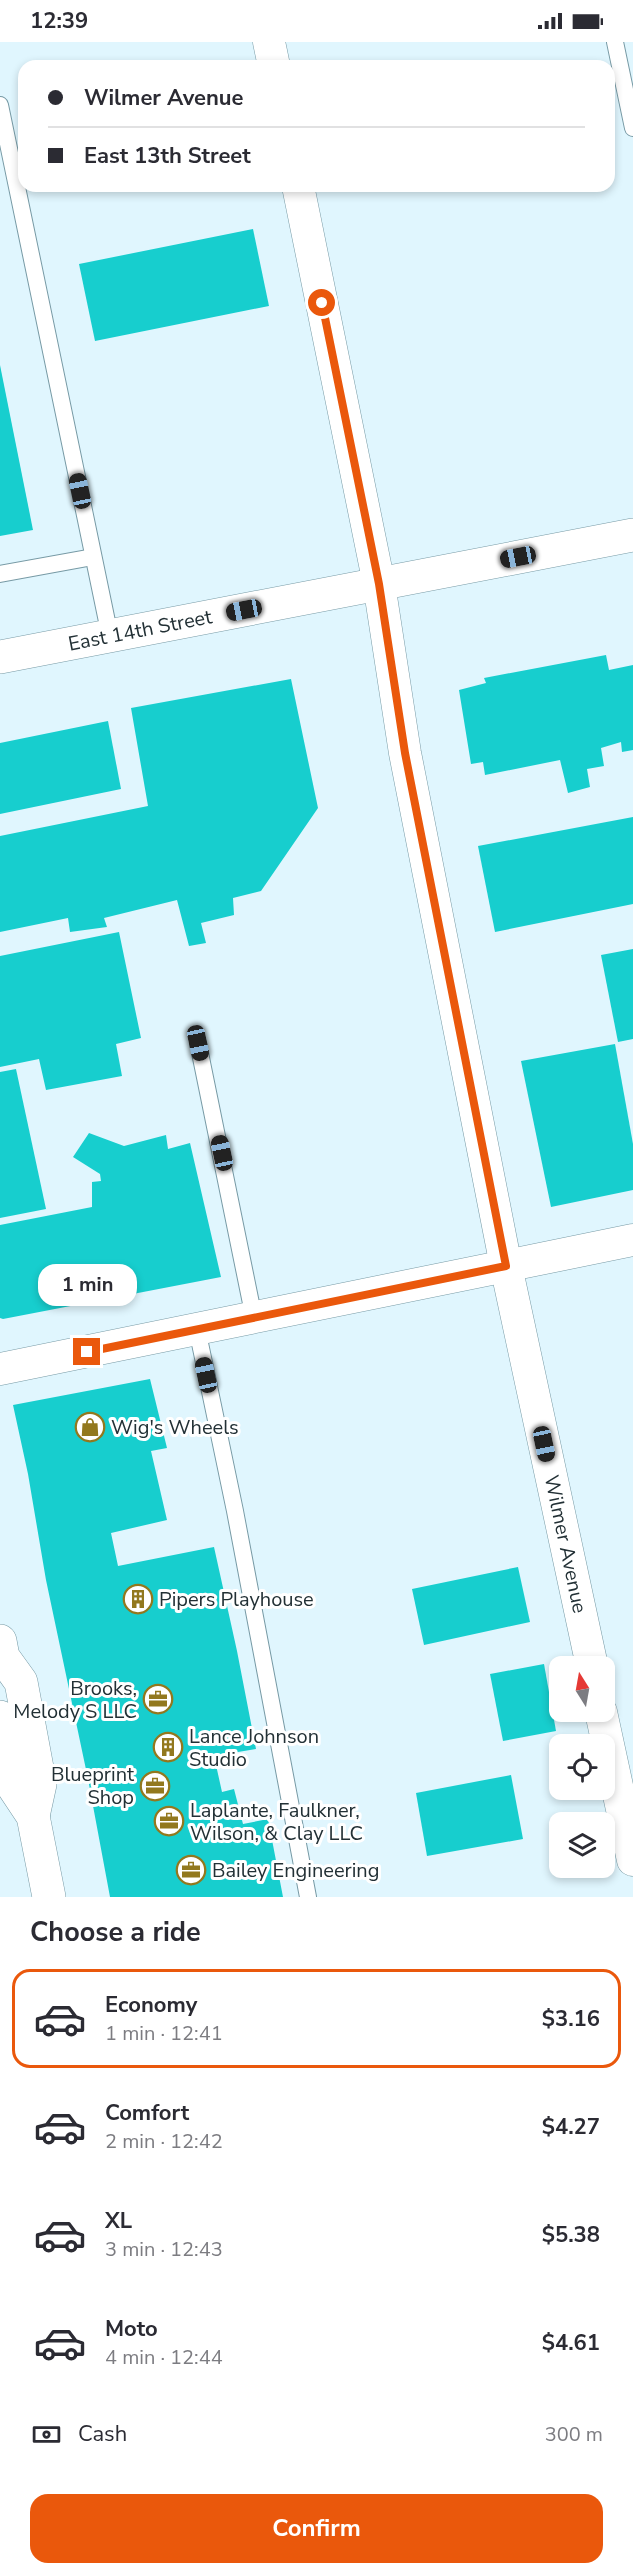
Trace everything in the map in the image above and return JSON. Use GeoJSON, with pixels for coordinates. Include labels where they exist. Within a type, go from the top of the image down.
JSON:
{"type":"FeatureCollection","features":[{"type":"Feature","properties":{"kind":"street"},"geometry":{"type":"LineString","coordinates":[[269,42],[273,60]]}},
{"type":"Feature","properties":{"kind":"street","name":"Wilmer Avenue"},"geometry":{"type":"LineString","coordinates":[[299,192],[379,584],[405,753],[506,1266],[590,1656]]}},
{"type":"Feature","properties":{"kind":"street","name":"East 14th Street"},"geometry":{"type":"LineString","coordinates":[[0,657],[633,535]]}},
{"type":"Feature","properties":{"kind":"street"},"geometry":{"type":"LineString","coordinates":[[0,1369],[633,1240]]}},
{"type":"Feature","properties":{"kind":"street"},"geometry":{"type":"LineString","coordinates":[[1,1657],[21,1682],[40,1784],[33,1816],[49,1897]]}},
{"type":"Feature","properties":{"kind":"street"},"geometry":{"type":"LineString","coordinates":[[0,1717],[10,1783],[33,1816]]}},
{"type":"Feature","properties":{"kind":"street"},"geometry":{"type":"LineString","coordinates":[[603,1722],[633,1860]]}},
{"type":"Feature","properties":{"kind":"lane"},"geometry":{"type":"LineString","coordinates":[[615,42],[633,128]]}},
{"type":"Feature","properties":{"kind":"lane"},"geometry":{"type":"LineString","coordinates":[[0,105],[110,636]]}},
{"type":"Feature","properties":{"kind":"lane"},"geometry":{"type":"LineString","coordinates":[[0,574],[93,557]]}},
{"type":"Feature","properties":{"kind":"lane"},"geometry":{"type":"LineString","coordinates":[[198,1043],[255,1318]]}},
{"type":"Feature","properties":{"kind":"lane"},"geometry":{"type":"LineString","coordinates":[[197,1329],[235,1511],[308,1897]]}},
{"type":"Feature","properties":{"kind":"building"},"geometry":{"type":"Polygon","coordinates":[[[253,229],[269,306],[95,341],[79,264],[253,229]]]}},
{"type":"Feature","properties":{"kind":"building"},"geometry":{"type":"Polygon","coordinates":[[[0,365],[33,530],[0,536],[0,365]]]}},
{"type":"Feature","properties":{"kind":"building"},"geometry":{"type":"Polygon","coordinates":[[[606,655],[609,670],[633,665],[633,750],[622,752],[621,742],[601,748],[604,766],[587,769],[590,787],[568,793],[560,760],[485,775],[483,762],[471,764],[459,690],[486,683],[484,678],[606,655]]]}},
{"type":"Feature","properties":{"kind":"building"},"geometry":{"type":"Polygon","coordinates":[[[291,679],[318,808],[261,891],[233,898],[234,915],[201,923],[206,943],[189,946],[177,900],[104,918],[107,927],[70,932],[68,918],[0,932],[0,836],[148,806],[131,708],[291,679]]]}},
{"type":"Feature","properties":{"kind":"building"},"geometry":{"type":"Polygon","coordinates":[[[108,721],[121,789],[0,814],[0,743],[108,721]]]}},
{"type":"Feature","properties":{"kind":"building"},"geometry":{"type":"Polygon","coordinates":[[[633,817],[633,904],[495,932],[478,846],[633,817]]]}},
{"type":"Feature","properties":{"kind":"building"},"geometry":{"type":"Polygon","coordinates":[[[119,932],[141,1038],[116,1044],[122,1076],[46,1090],[39,1059],[0,1067],[0,956],[119,932]]]}},
{"type":"Feature","properties":{"kind":"building"},"geometry":{"type":"Polygon","coordinates":[[[633,949],[633,1039],[618,1042],[601,955],[633,949]]]}},
{"type":"Feature","properties":{"kind":"building"},"geometry":{"type":"Polygon","coordinates":[[[615,1044],[633,1144],[633,1190],[551,1207],[521,1061],[615,1044]]]}},
{"type":"Feature","properties":{"kind":"building"},"geometry":{"type":"Polygon","coordinates":[[[16,1069],[46,1209],[0,1218],[0,1072],[16,1069]]]}},
{"type":"Feature","properties":{"kind":"building"},"geometry":{"type":"Polygon","coordinates":[[[89,1133],[124,1146],[166,1135],[168,1149],[190,1143],[221,1277],[0,1318],[0,1225],[92,1207],[92,1182],[101,1181],[100,1174],[73,1157],[89,1133]]]}},
{"type":"Feature","properties":{"kind":"building"},"geometry":{"type":"Polygon","coordinates":[[[150,1379],[167,1448],[151,1451],[167,1520],[111,1533],[118,1566],[214,1547],[256,1749],[214,1756],[222,1792],[234,1789],[243,1824],[268,1819],[283,1897],[110,1897],[13,1405],[150,1379]]]}},
{"type":"Feature","properties":{"kind":"building"},"geometry":{"type":"Polygon","coordinates":[[[518,1567],[530,1622],[424,1645],[412,1589],[518,1567]]]}},
{"type":"Feature","properties":{"kind":"building"},"geometry":{"type":"Polygon","coordinates":[[[544,1664],[549,1692],[549,1722],[554,1722],[556,1731],[503,1741],[490,1674],[544,1664]]]}},
{"type":"Feature","properties":{"kind":"building"},"geometry":{"type":"Polygon","coordinates":[[[511,1775],[523,1839],[427,1856],[416,1793],[511,1775]]]}},
{"type":"Feature","properties":{"kind":"place","name":"Wig's Wheels"},"geometry":{"type":"Point","coordinates":[90,1427]}},
{"type":"Feature","properties":{"kind":"place","name":"Pipers Playhouse"},"geometry":{"type":"Point","coordinates":[138,1599]}},
{"type":"Feature","properties":{"kind":"place","name":"Brooks, Melody S LLC"},"geometry":{"type":"Point","coordinates":[158,1699]}},
{"type":"Feature","properties":{"kind":"place","name":"Lance Johnson Studio"},"geometry":{"type":"Point","coordinates":[168,1747]}},
{"type":"Feature","properties":{"kind":"place","name":"Blueprint Shop"},"geometry":{"type":"Point","coordinates":[155,1786]}},
{"type":"Feature","properties":{"kind":"place","name":"Laplante, Faulkner, Wilson, & Clay LLC"},"geometry":{"type":"Point","coordinates":[169,1821]}},
{"type":"Feature","properties":{"kind":"place","name":"Bailey Engineering"},"geometry":{"type":"Point","coordinates":[191,1870]}},
{"type":"Feature","properties":{"kind":"route"},"geometry":{"type":"LineString","coordinates":[[87,1352],[506,1266],[405,753],[379,584],[322,303]]}}]}
